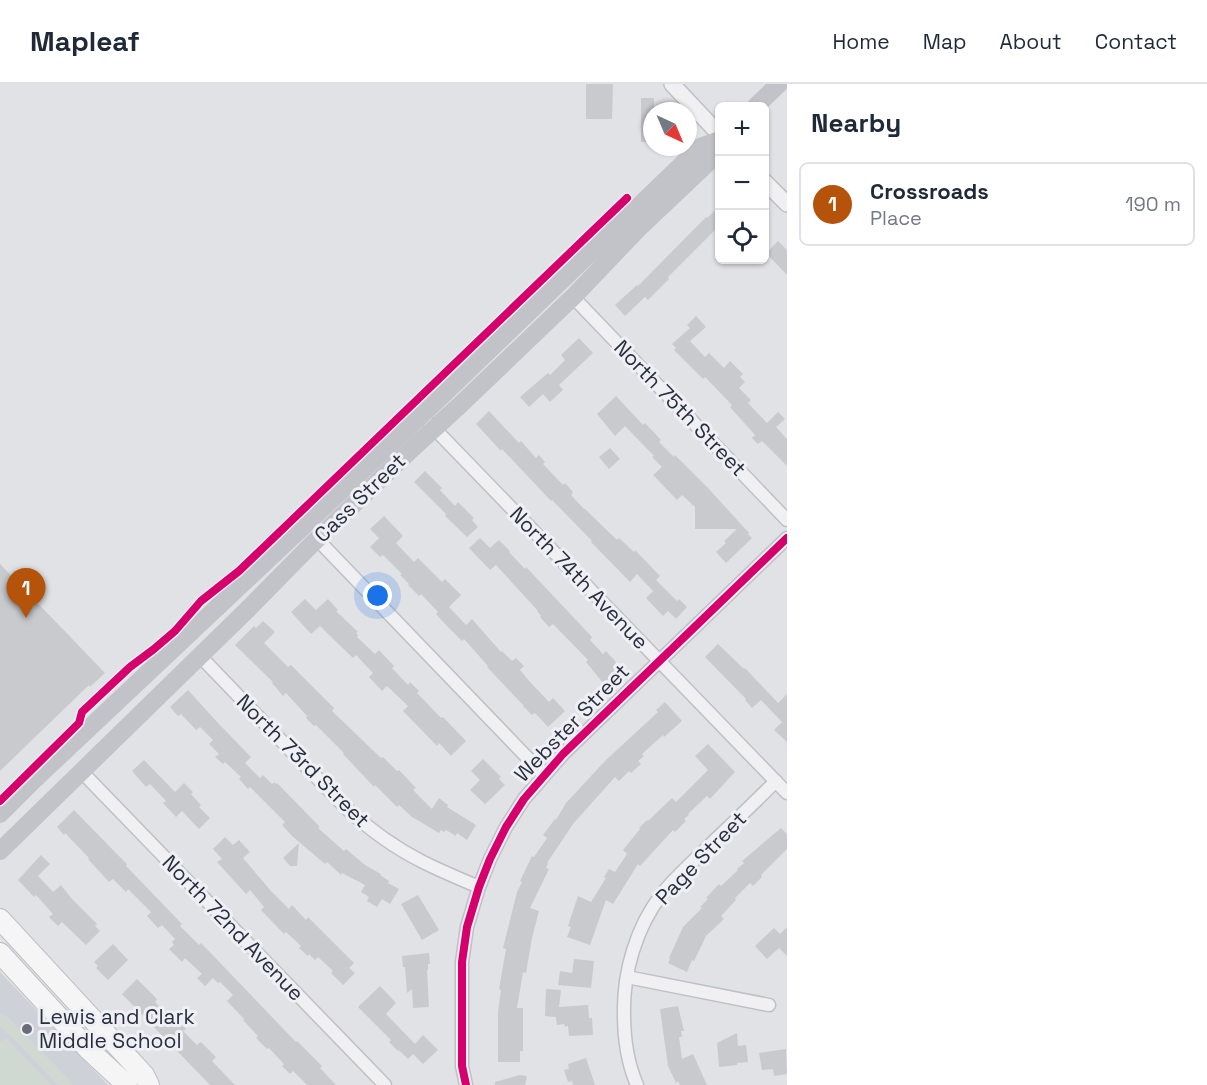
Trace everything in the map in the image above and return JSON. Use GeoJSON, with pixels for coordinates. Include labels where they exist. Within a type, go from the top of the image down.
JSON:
{"type":"FeatureCollection","features":[{"type":"Feature","properties":{"kind":"main road"},"geometry":{"type":"LineString","coordinates":[[760,102],[779,84]]}},
{"type":"Feature","properties":{"kind":"main road","name":"Cass Street"},"geometry":{"type":"LineString","coordinates":[[0,814],[700,147],[715,142]]}},
{"type":"Feature","properties":{"kind":"main road","name":"Cass Street"},"geometry":{"type":"LineString","coordinates":[[0,851],[246,611],[317,538],[573,297],[638,229],[711,160],[715,153]]}},
{"type":"Feature","properties":{"kind":"main road"},"geometry":{"type":"LineString","coordinates":[[0,919],[136,1066],[149,1085]]}},
{"type":"Feature","properties":{"kind":"main road"},"geometry":{"type":"LineString","coordinates":[[0,953],[89,1050],[127,1085]]}},
{"type":"Feature","properties":{"kind":"street"},"geometry":{"type":"LineString","coordinates":[[672,84],[715,130]]}},
{"type":"Feature","properties":{"kind":"street"},"geometry":{"type":"LineString","coordinates":[[769,185],[787,204]]}},
{"type":"Feature","properties":{"kind":"street","name":"North 75th Street"},"geometry":{"type":"LineString","coordinates":[[573,297],[787,520]]}},
{"type":"Feature","properties":{"kind":"street","name":"North 74th Avenue"},"geometry":{"type":"LineString","coordinates":[[421,415],[787,793]]}},
{"type":"Feature","properties":{"kind":"street"},"geometry":{"type":"LineString","coordinates":[[317,538],[544,775]]}},
{"type":"Feature","properties":{"kind":"street","name":"Webster Street"},"geometry":{"type":"LineString","coordinates":[[464,1084],[462,962],[467,927],[479,887],[506,827],[524,799],[563,754],[787,538]]}},
{"type":"Feature","properties":{"kind":"street","name":"North 73rd Street"},"geometry":{"type":"LineString","coordinates":[[200,656],[345,808],[384,839],[421,862],[479,887]]}},
{"type":"Feature","properties":{"kind":"street","name":"North 72nd Avenue"},"geometry":{"type":"LineString","coordinates":[[81,771],[385,1085]]}},
{"type":"Feature","properties":{"kind":"street","name":"Page Street"},"geometry":{"type":"LineString","coordinates":[[627,976],[640,932],[662,895],[677,877],[776,781]]}},
{"type":"Feature","properties":{"kind":"street"},"geometry":{"type":"LineString","coordinates":[[637,1085],[627,1057],[624,1030],[623,998],[627,976],[769,1005]]}},
{"type":"Feature","properties":{"kind":"shaded area","name":"Lewis and Clark Middle School"},"geometry":{"type":"Polygon","coordinates":[[[0,972],[108,1085],[0,1085],[0,972]]]}},
{"type":"Feature","properties":{"kind":"shaded area"},"geometry":{"type":"Polygon","coordinates":[[[0,1014],[9,1018],[74,1085],[58,1085],[0,1027],[0,1014]]]}},
{"type":"Feature","properties":{"kind":"shaded area"},"geometry":{"type":"Polygon","coordinates":[[[6,1038],[51,1085],[0,1085],[0,1040],[2,1042],[6,1038]]]}},
{"type":"Feature","properties":{"kind":"building"},"geometry":{"type":"Polygon","coordinates":[[[586,84],[613,84],[612,119],[586,119],[586,84]]]}},
{"type":"Feature","properties":{"kind":"building"},"geometry":{"type":"Polygon","coordinates":[[[641,98],[654,98],[654,102],[643,102],[643,142],[641,142],[641,98]]]}},
{"type":"Feature","properties":{"kind":"building"},"geometry":{"type":"Polygon","coordinates":[[[715,211],[715,230],[648,300],[645,297],[625,316],[615,305],[638,286],[715,211]]]}},
{"type":"Feature","properties":{"kind":"building"},"geometry":{"type":"Polygon","coordinates":[[[778,241],[787,250],[787,275],[769,256],[769,250],[778,241]]]}},
{"type":"Feature","properties":{"kind":"building"},"geometry":{"type":"Polygon","coordinates":[[[696,316],[706,327],[690,341],[705,357],[709,353],[724,368],[730,361],[743,374],[740,377],[745,382],[739,388],[751,400],[748,403],[767,423],[778,412],[785,419],[776,427],[787,439],[787,466],[762,441],[758,444],[752,438],[755,435],[730,407],[732,405],[674,350],[676,348],[672,344],[690,328],[687,325],[696,316]]]}},
{"type":"Feature","properties":{"kind":"building"},"geometry":{"type":"Polygon","coordinates":[[[579,338],[593,353],[559,385],[563,390],[550,402],[543,394],[529,407],[520,397],[548,373],[550,375],[565,360],[561,355],[579,338]]]}},
{"type":"Feature","properties":{"kind":"building"},"geometry":{"type":"Polygon","coordinates":[[[616,396],[643,425],[645,423],[661,440],[659,442],[708,488],[749,533],[752,538],[726,563],[716,552],[737,529],[695,529],[695,507],[682,495],[677,500],[653,475],[662,467],[652,457],[654,456],[625,426],[615,436],[597,414],[616,396]]]}},
{"type":"Feature","properties":{"kind":"building"},"geometry":{"type":"Polygon","coordinates":[[[489,411],[536,458],[539,455],[545,462],[543,464],[563,485],[565,483],[573,492],[571,495],[584,509],[617,540],[619,538],[634,552],[635,550],[660,576],[656,580],[677,601],[679,599],[687,607],[676,619],[668,611],[663,616],[646,598],[653,591],[637,574],[630,582],[476,424],[489,411]]]}},
{"type":"Feature","properties":{"kind":"building"},"geometry":{"type":"Polygon","coordinates":[[[610,448],[620,459],[609,469],[599,457],[610,448]]]}},
{"type":"Feature","properties":{"kind":"building"},"geometry":{"type":"Polygon","coordinates":[[[425,471],[442,488],[440,490],[455,506],[458,502],[474,518],[472,520],[478,527],[467,537],[414,482],[425,471]]]}},
{"type":"Feature","properties":{"kind":"building"},"geometry":{"type":"Polygon","coordinates":[[[384,516],[403,536],[396,543],[414,562],[418,558],[442,582],[445,579],[461,595],[449,607],[466,625],[472,619],[512,661],[516,658],[524,666],[520,670],[530,682],[549,702],[553,698],[565,711],[548,727],[535,713],[532,715],[523,706],[464,639],[462,641],[436,614],[438,612],[421,594],[419,596],[408,585],[400,575],[402,574],[383,555],[380,557],[370,547],[379,538],[370,529],[384,516]]]}},
{"type":"Feature","properties":{"kind":"building"},"geometry":{"type":"Polygon","coordinates":[[[480,538],[490,548],[499,540],[592,637],[590,640],[603,654],[606,651],[621,669],[603,683],[586,662],[588,660],[553,624],[549,627],[538,611],[496,565],[490,570],[469,548],[480,538]]]}},
{"type":"Feature","properties":{"kind":"building"},"geometry":{"type":"Polygon","coordinates":[[[0,564],[105,673],[90,687],[89,685],[0,771],[0,564]]]}},
{"type":"Feature","properties":{"kind":"building"},"geometry":{"type":"Polygon","coordinates":[[[305,599],[316,610],[328,599],[338,610],[336,611],[358,632],[357,637],[375,654],[379,650],[408,685],[410,682],[419,691],[417,693],[466,741],[451,756],[439,743],[437,746],[403,711],[408,706],[387,686],[382,691],[369,677],[373,673],[356,655],[353,658],[320,626],[311,634],[291,612],[305,599]]]}},
{"type":"Feature","properties":{"kind":"building"},"geometry":{"type":"Polygon","coordinates":[[[263,621],[275,632],[264,643],[288,667],[291,665],[334,708],[332,711],[381,758],[383,757],[397,771],[399,770],[416,788],[413,790],[432,809],[439,798],[448,805],[447,807],[476,825],[467,840],[457,833],[456,836],[446,830],[444,832],[441,830],[439,833],[413,818],[399,805],[397,807],[375,785],[374,787],[316,725],[314,726],[306,718],[307,716],[286,693],[283,696],[273,682],[235,645],[254,626],[256,628],[263,621]]]}},
{"type":"Feature","properties":{"kind":"building"},"geometry":{"type":"Polygon","coordinates":[[[718,644],[745,668],[778,703],[787,694],[787,742],[774,730],[782,722],[761,700],[752,708],[705,657],[718,644]]]}},
{"type":"Feature","properties":{"kind":"building"},"geometry":{"type":"Polygon","coordinates":[[[188,690],[251,757],[245,763],[260,778],[263,775],[272,784],[277,783],[320,827],[318,828],[344,851],[346,849],[365,865],[381,874],[389,881],[388,883],[399,889],[390,904],[382,899],[377,907],[367,901],[369,897],[361,892],[365,885],[342,873],[341,875],[292,836],[282,825],[285,822],[250,787],[248,789],[239,779],[241,777],[225,762],[223,764],[215,757],[219,754],[209,744],[213,740],[200,727],[196,730],[181,714],[178,716],[170,707],[188,690]]]}},
{"type":"Feature","properties":{"kind":"building"},"geometry":{"type":"Polygon","coordinates":[[[665,702],[682,721],[642,754],[644,756],[638,761],[641,764],[631,773],[629,771],[619,781],[615,777],[573,824],[547,863],[546,868],[549,869],[530,908],[539,911],[526,973],[523,972],[517,1008],[523,1008],[523,1051],[520,1051],[520,1062],[498,1062],[498,1012],[501,990],[499,989],[506,949],[503,948],[517,892],[522,882],[520,881],[532,856],[534,857],[547,838],[543,835],[556,820],[566,803],[605,761],[658,712],[656,710],[665,702]]]}},
{"type":"Feature","properties":{"kind":"building"},"geometry":{"type":"Polygon","coordinates":[[[708,744],[735,772],[710,799],[707,796],[688,814],[684,819],[686,821],[675,832],[673,830],[640,866],[638,864],[613,904],[606,900],[590,945],[567,937],[571,927],[568,926],[578,896],[591,902],[609,869],[615,872],[627,854],[623,850],[639,828],[672,798],[676,802],[708,770],[695,756],[708,744]]]}},
{"type":"Feature","properties":{"kind":"building"},"geometry":{"type":"Polygon","coordinates":[[[483,759],[501,777],[499,779],[505,785],[485,804],[470,790],[480,780],[471,771],[483,759]]]}},
{"type":"Feature","properties":{"kind":"building"},"geometry":{"type":"Polygon","coordinates":[[[144,760],[175,792],[184,783],[193,792],[191,794],[201,805],[199,807],[210,818],[199,829],[182,811],[176,817],[163,803],[166,801],[150,784],[146,787],[132,771],[144,760]]]}},
{"type":"Feature","properties":{"kind":"building"},"geometry":{"type":"Polygon","coordinates":[[[74,810],[182,924],[180,926],[199,945],[201,943],[322,1066],[320,1068],[336,1085],[307,1085],[293,1071],[290,1074],[269,1048],[267,1049],[256,1038],[258,1036],[227,1001],[233,995],[213,978],[205,986],[197,978],[202,974],[185,958],[182,962],[169,949],[174,945],[172,942],[175,939],[162,925],[158,928],[147,916],[151,912],[128,889],[126,892],[113,879],[109,882],[89,858],[57,827],[74,810]]]}},
{"type":"Feature","properties":{"kind":"building"},"geometry":{"type":"Polygon","coordinates":[[[781,828],[787,834],[787,849],[753,886],[750,883],[735,898],[736,900],[721,916],[724,919],[706,936],[687,972],[668,963],[683,927],[702,908],[700,907],[708,899],[706,898],[719,884],[721,886],[738,870],[744,863],[742,861],[781,828]]]}},
{"type":"Feature","properties":{"kind":"building"},"geometry":{"type":"Polygon","coordinates":[[[225,837],[233,845],[239,840],[250,852],[243,858],[271,891],[289,909],[292,905],[306,920],[308,917],[354,963],[349,968],[355,973],[343,985],[331,973],[333,971],[318,957],[315,960],[309,954],[308,956],[286,932],[284,934],[261,910],[264,907],[250,890],[246,894],[217,862],[222,859],[213,849],[225,837]]]}},
{"type":"Feature","properties":{"kind":"building"},"geometry":{"type":"Polygon","coordinates":[[[299,843],[297,866],[290,866],[283,858],[299,843]]]}},
{"type":"Feature","properties":{"kind":"building"},"geometry":{"type":"Polygon","coordinates":[[[41,855],[50,864],[38,876],[53,892],[61,885],[97,924],[95,926],[100,931],[86,945],[62,922],[58,926],[49,917],[53,914],[18,880],[41,855]]]}},
{"type":"Feature","properties":{"kind":"building"},"geometry":{"type":"Polygon","coordinates":[[[418,895],[439,930],[422,940],[401,904],[418,895]]]}},
{"type":"Feature","properties":{"kind":"building"},"geometry":{"type":"Polygon","coordinates":[[[787,927],[787,956],[779,948],[767,959],[755,946],[774,928],[780,934],[787,927]]]}},
{"type":"Feature","properties":{"kind":"building"},"geometry":{"type":"Polygon","coordinates":[[[113,944],[128,960],[108,980],[96,968],[98,966],[94,962],[113,944]]]}},
{"type":"Feature","properties":{"kind":"building"},"geometry":{"type":"Polygon","coordinates":[[[429,953],[430,964],[427,970],[429,1007],[413,1008],[412,989],[407,993],[402,956],[429,953]]]}},
{"type":"Feature","properties":{"kind":"building"},"geometry":{"type":"Polygon","coordinates":[[[574,959],[594,961],[591,988],[558,985],[560,971],[572,973],[574,959]]]}},
{"type":"Feature","properties":{"kind":"building"},"geometry":{"type":"Polygon","coordinates":[[[137,979],[157,999],[155,1002],[176,1024],[179,1021],[186,1029],[183,1031],[197,1045],[201,1042],[216,1057],[212,1061],[235,1085],[210,1085],[122,994],[137,979]]]}},
{"type":"Feature","properties":{"kind":"building"},"geometry":{"type":"Polygon","coordinates":[[[380,986],[396,1003],[386,1014],[415,1044],[423,1035],[438,1050],[423,1064],[413,1054],[408,1059],[398,1051],[389,1042],[391,1040],[358,1007],[380,986]]]}},
{"type":"Feature","properties":{"kind":"building"},"geometry":{"type":"Polygon","coordinates":[[[546,989],[561,990],[559,1007],[588,1005],[589,1018],[592,1018],[593,1035],[569,1036],[568,1026],[557,1025],[556,1017],[545,1016],[546,989]]]}},
{"type":"Feature","properties":{"kind":"building"},"geometry":{"type":"Polygon","coordinates":[[[678,1006],[684,1031],[681,1031],[682,1037],[679,1037],[682,1059],[693,1054],[707,1085],[680,1085],[678,1081],[676,1083],[668,1066],[660,1009],[678,1006]]]}},
{"type":"Feature","properties":{"kind":"building"},"geometry":{"type":"Polygon","coordinates":[[[737,1033],[738,1046],[746,1045],[748,1062],[719,1067],[717,1043],[737,1033]]]}},
{"type":"Feature","properties":{"kind":"building"},"geometry":{"type":"Polygon","coordinates":[[[786,1049],[787,1074],[774,1076],[773,1069],[762,1070],[759,1053],[786,1049]]]}},
{"type":"Feature","properties":{"kind":"building"},"geometry":{"type":"Polygon","coordinates":[[[586,1058],[595,1085],[573,1085],[572,1081],[568,1082],[564,1070],[569,1069],[568,1064],[586,1058]]]}},
{"type":"Feature","properties":{"kind":"building"},"geometry":{"type":"Polygon","coordinates":[[[520,1075],[527,1076],[525,1085],[495,1085],[495,1082],[520,1075]]]}},
{"type":"Feature","properties":{"kind":"cycle path"},"geometry":{"type":"LineString","coordinates":[[0,801],[79,723],[82,712],[130,667],[175,631],[201,601],[239,571],[627,198]]}},
{"type":"Feature","properties":{"kind":"cycle path"},"geometry":{"type":"LineString","coordinates":[[466,1085],[462,1066],[462,962],[467,927],[479,887],[506,827],[524,799],[563,754],[787,538]]}},
{"type":"Feature","properties":{"kind":"place","name":"Crossroads"},"geometry":{"type":"Point","coordinates":[26,618]}},
{"type":"Feature","properties":{"kind":"place","name":"Lewis and Clark Middle School"},"geometry":{"type":"Point","coordinates":[27,1029]}}]}
